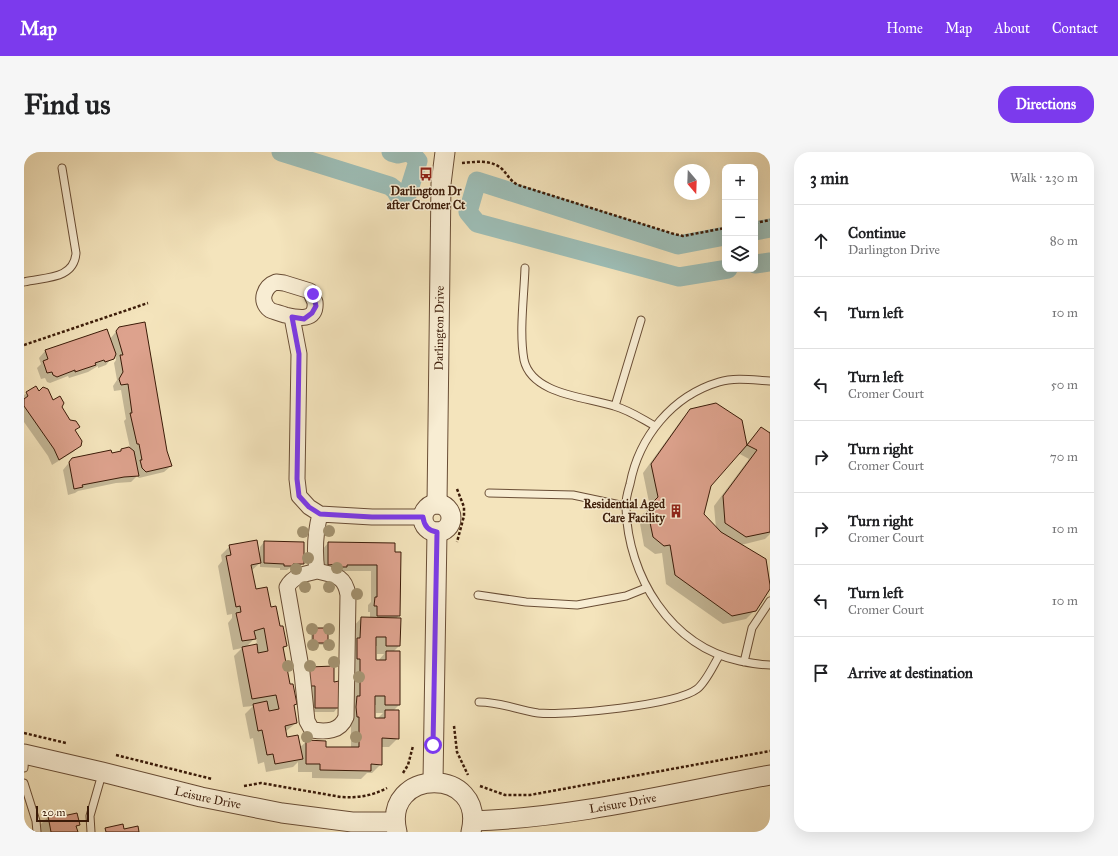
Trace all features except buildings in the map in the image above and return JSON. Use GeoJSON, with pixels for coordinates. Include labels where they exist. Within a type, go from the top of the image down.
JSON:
{"type":"FeatureCollection","features":[{"type":"Feature","properties":{"kind":"street","name":"Darlington Drive"},"geometry":{"type":"LineString","coordinates":[[437,504],[441,184],[450,154]]}},
{"type":"Feature","properties":{"kind":"street"},"geometry":{"type":"LineString","coordinates":[[292,317],[299,354],[297,479],[299,496],[309,507],[320,514],[372,517],[423,517]]}},
{"type":"Feature","properties":{"kind":"street"},"geometry":{"type":"LineString","coordinates":[[437,504],[445,506],[452,518],[449,527],[441,532],[437,532],[428,529],[425,526],[423,517],[429,507],[437,504]]}},
{"type":"Feature","properties":{"kind":"street"},"geometry":{"type":"LineString","coordinates":[[316,571],[314,554],[316,530],[320,514]]}},
{"type":"Feature","properties":{"kind":"street"},"geometry":{"type":"LineString","coordinates":[[433,781],[437,532]]}},
{"type":"Feature","properties":{"kind":"street"},"geometry":{"type":"LineString","coordinates":[[316,571],[342,579],[346,586],[348,595],[346,717],[343,724],[334,730],[312,730],[307,721],[302,673],[287,588],[290,581],[299,575],[316,571]]}},
{"type":"Feature","properties":{"kind":"street","name":"Leisure Drive"},"geometry":{"type":"LineString","coordinates":[[24,759],[102,772],[201,797],[282,813],[396,827]]}},
{"type":"Feature","properties":{"kind":"street","name":"Leisure Drive"},"geometry":{"type":"LineString","coordinates":[[472,826],[559,814],[770,775]]}},
{"type":"Feature","properties":{"kind":"street"},"geometry":{"type":"LineString","coordinates":[[396,827],[396,812],[406,794],[423,783],[433,781],[443,782],[462,792],[468,800],[472,826]]}},
{"type":"Feature","properties":{"kind":"lane"},"geometry":{"type":"LineString","coordinates":[[24,282],[59,275],[70,269],[76,260],[62,168]]}},
{"type":"Feature","properties":{"kind":"lane"},"geometry":{"type":"LineString","coordinates":[[525,268],[522,347],[525,362],[531,373],[538,381],[548,387],[615,406],[655,426]]}},
{"type":"Feature","properties":{"kind":"lane"},"geometry":{"type":"LineString","coordinates":[[615,406],[641,320]]}},
{"type":"Feature","properties":{"kind":"lane"},"geometry":{"type":"LineString","coordinates":[[770,382],[740,379],[726,381],[693,392],[672,407],[655,426],[640,449],[631,477],[625,506],[628,535],[646,588],[660,609],[682,633],[703,648],[719,656],[760,665],[770,664]]}},
{"type":"Feature","properties":{"kind":"lane"},"geometry":{"type":"LineString","coordinates":[[489,493],[573,495],[625,506]]}},
{"type":"Feature","properties":{"kind":"lane"},"geometry":{"type":"LineString","coordinates":[[478,595],[526,602],[577,605],[626,596],[646,588]]}},
{"type":"Feature","properties":{"kind":"lane"},"geometry":{"type":"LineString","coordinates":[[744,662],[752,628],[770,601]]}},
{"type":"Feature","properties":{"kind":"lane"},"geometry":{"type":"LineString","coordinates":[[479,702],[494,702],[538,713],[564,714],[604,711],[659,701],[681,696],[697,689],[719,656]]}},
{"type":"Feature","properties":{"kind":"lane"},"geometry":{"type":"LineString","coordinates":[[91,832],[90,816],[102,772]]}},
{"type":"Feature","properties":{"kind":"lane"},"geometry":{"type":"LineString","coordinates":[[24,783],[36,821],[37,832]]}},
{"type":"Feature","properties":{"kind":"path"},"geometry":{"type":"LineString","coordinates":[[450,154],[461,163],[489,163],[500,167],[512,181],[518,185],[674,234],[683,236],[722,229]]}},
{"type":"Feature","properties":{"kind":"path"},"geometry":{"type":"LineString","coordinates":[[450,154],[461,163]]}},
{"type":"Feature","properties":{"kind":"path"},"geometry":{"type":"LineString","coordinates":[[461,163],[461,169]]}},
{"type":"Feature","properties":{"kind":"path"},"geometry":{"type":"LineString","coordinates":[[758,222],[770,220]]}},
{"type":"Feature","properties":{"kind":"path"},"geometry":{"type":"LineString","coordinates":[[24,345],[148,303]]}},
{"type":"Feature","properties":{"kind":"path"},"geometry":{"type":"LineString","coordinates":[[456,485],[464,507],[464,516],[456,546]]}},
{"type":"Feature","properties":{"kind":"path"},"geometry":{"type":"LineString","coordinates":[[454,718],[457,752],[462,765],[470,778]]}},
{"type":"Feature","properties":{"kind":"path"},"geometry":{"type":"LineString","coordinates":[[24,733],[70,744]]}},
{"type":"Feature","properties":{"kind":"path"},"geometry":{"type":"LineString","coordinates":[[399,778],[408,765],[413,746]]}},
{"type":"Feature","properties":{"kind":"path"},"geometry":{"type":"LineString","coordinates":[[475,782],[484,789],[505,795],[530,794],[770,751]]}},
{"type":"Feature","properties":{"kind":"path"},"geometry":{"type":"LineString","coordinates":[[108,753],[213,779]]}},
{"type":"Feature","properties":{"kind":"path"},"geometry":{"type":"LineString","coordinates":[[242,787],[261,784],[354,798],[377,793],[392,784]]}},
{"type":"Feature","properties":{"kind":"waterway"},"geometry":{"type":"LineString","coordinates":[[281,152],[390,186],[398,195],[408,193],[418,161],[410,152]]}},
{"type":"Feature","properties":{"kind":"waterway"},"geometry":{"type":"LineString","coordinates":[[391,152],[398,154],[407,152]]}},
{"type":"Feature","properties":{"kind":"waterway"},"geometry":{"type":"LineString","coordinates":[[722,237],[678,245],[477,181],[468,212],[477,223],[679,277],[722,270]]}},
{"type":"Feature","properties":{"kind":"waterway"},"geometry":{"type":"LineString","coordinates":[[758,230],[770,228]]}},
{"type":"Feature","properties":{"kind":"waterway"},"geometry":{"type":"LineString","coordinates":[[758,264],[770,262]]}},
{"type":"Feature","properties":{"kind":"place","name":"Darlington Dr after Cromer Ct"},"geometry":{"type":"Point","coordinates":[426,174]}},
{"type":"Feature","properties":{"kind":"place","name":"Residential Aged Care Facility"},"geometry":{"type":"Point","coordinates":[676,511]}},
{"type":"Feature","properties":{"kind":"route"},"geometry":{"type":"LineString","coordinates":[[313,294],[316,306],[312,313],[304,319],[292,317],[297,334],[299,354],[297,479],[299,496],[309,507],[320,514],[372,517],[423,517],[425,526],[432,531],[437,532],[433,745]]}}]}
